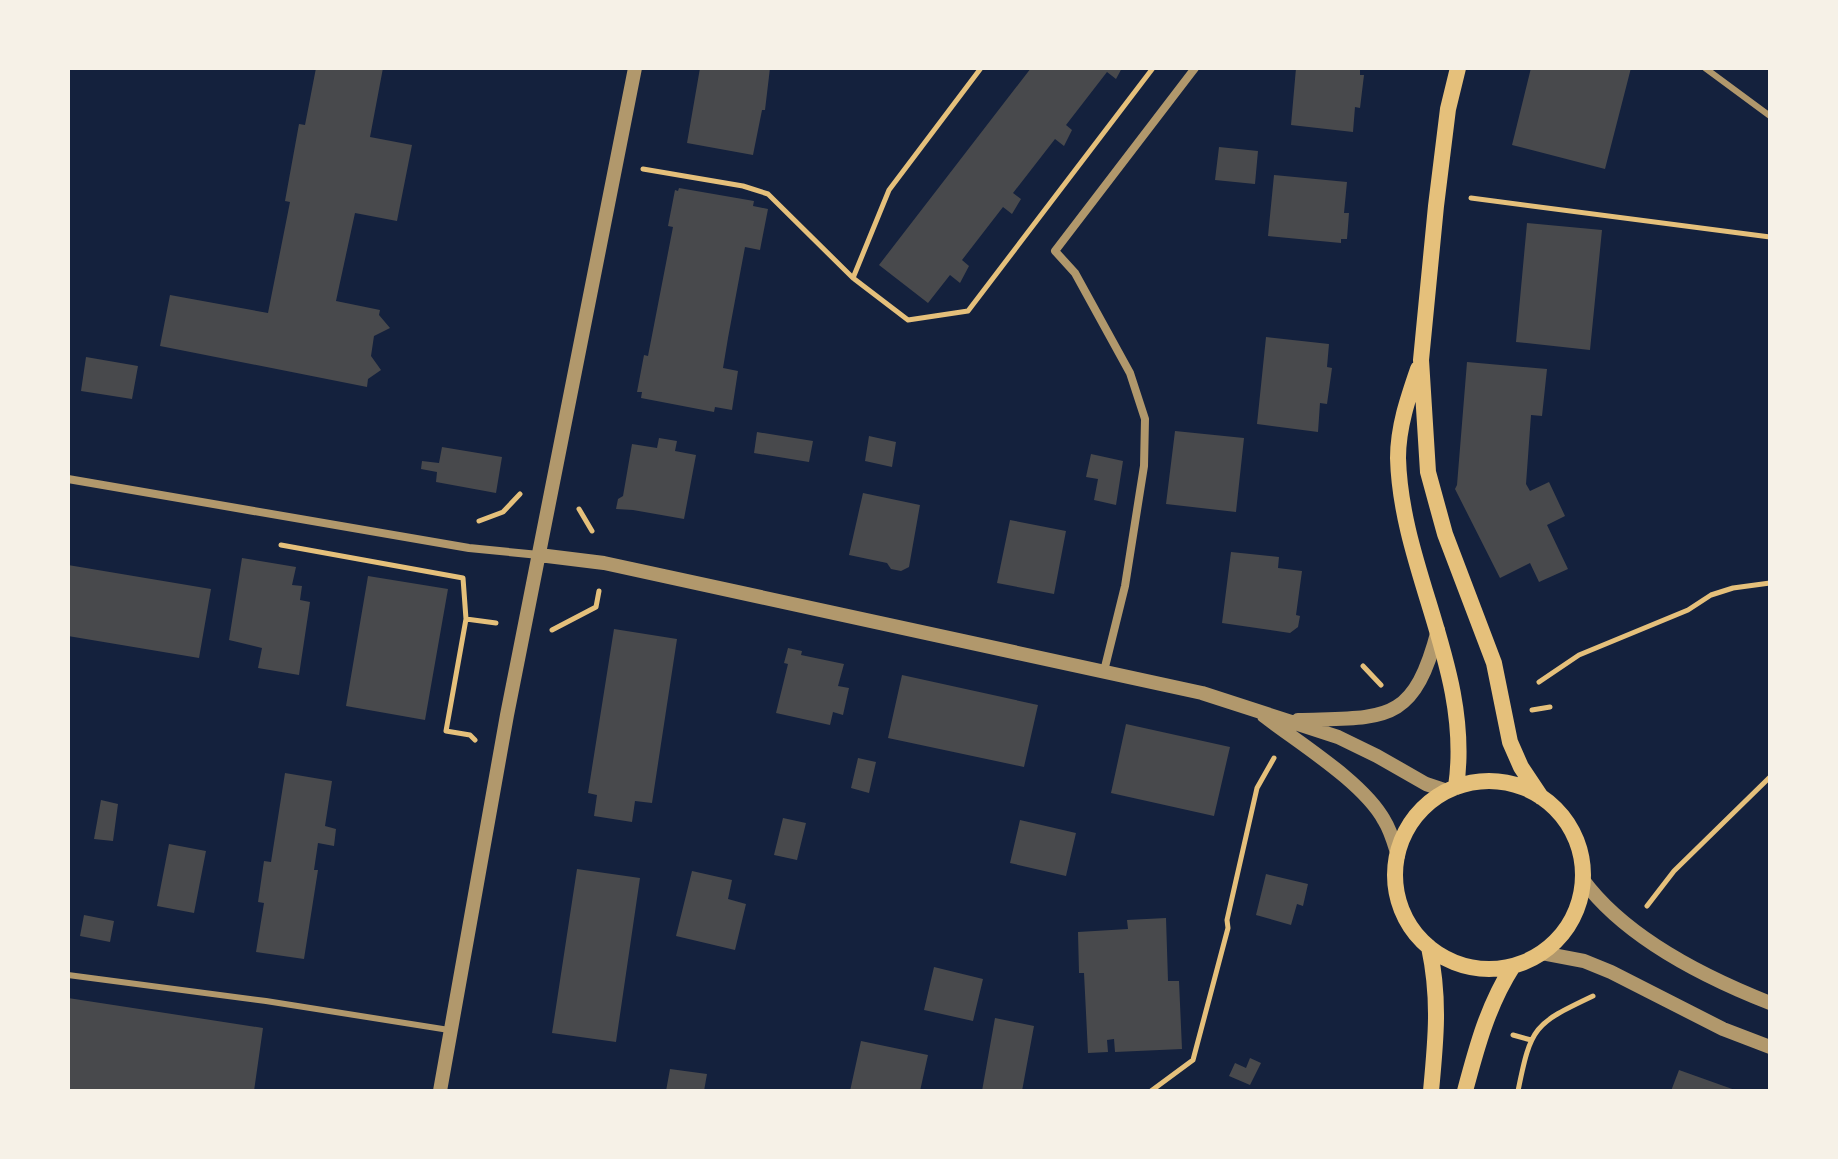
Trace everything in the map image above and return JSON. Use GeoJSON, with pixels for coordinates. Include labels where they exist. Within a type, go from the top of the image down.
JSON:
{"type":"FeatureCollection","features":[{"type":"Feature","properties":{"kind":"main road"},"geometry":{"type":"LineString","coordinates":[[1458,68],[1448,109],[1437,192],[1421,360],[1424,435],[1435,505],[1494,663],[1510,742],[1521,767],[1541,797]]}},
{"type":"Feature","properties":{"kind":"main road"},"geometry":{"type":"LineString","coordinates":[[1421,360],[1404,410],[1398,456],[1409,536],[1450,675],[1458,723],[1460,745],[1452,789]]}},
{"type":"Feature","properties":{"kind":"main road"},"geometry":{"type":"LineString","coordinates":[[1485,781],[1524,788],[1541,797],[1555,809],[1573,833],[1580,851],[1583,880],[1579,901],[1571,921],[1558,939],[1542,953],[1513,966],[1486,969],[1451,961],[1429,947],[1409,924],[1400,906],[1396,886],[1398,856],[1404,835],[1415,818],[1452,789],[1485,781]]}},
{"type":"Feature","properties":{"kind":"main road"},"geometry":{"type":"LineString","coordinates":[[1429,947],[1438,1021],[1431,1091]]}},
{"type":"Feature","properties":{"kind":"main road"},"geometry":{"type":"LineString","coordinates":[[1465,1091],[1482,1028],[1499,988],[1513,966]]}},
{"type":"Feature","properties":{"kind":"street"},"geometry":{"type":"LineString","coordinates":[[440,1091],[539,555],[635,68]]}},
{"type":"Feature","properties":{"kind":"street"},"geometry":{"type":"LineString","coordinates":[[1104,671],[1125,586],[1144,466],[1145,419],[1130,373],[1075,273],[1055,251],[1195,68]]}},
{"type":"Feature","properties":{"kind":"street"},"geometry":{"type":"LineString","coordinates":[[68,479],[469,548],[619,566],[1104,671],[1202,693],[1290,720],[1338,737],[1426,784],[1452,789]]}},
{"type":"Feature","properties":{"kind":"street"},"geometry":{"type":"LineString","coordinates":[[1290,720],[1367,717],[1400,706],[1415,691],[1425,674],[1438,630]]}},
{"type":"Feature","properties":{"kind":"street"},"geometry":{"type":"LineString","coordinates":[[1254,709],[1342,776],[1373,804],[1387,825],[1398,856]]}},
{"type":"Feature","properties":{"kind":"street"},"geometry":{"type":"LineString","coordinates":[[1583,880],[1612,915],[1634,930],[1726,984],[1770,1003]]}},
{"type":"Feature","properties":{"kind":"street"},"geometry":{"type":"LineString","coordinates":[[1542,953],[1598,966],[1723,1029],[1770,1047]]}},
{"type":"Feature","properties":{"kind":"lane"},"geometry":{"type":"LineString","coordinates":[[1705,68],[1770,116]]}},
{"type":"Feature","properties":{"kind":"lane"},"geometry":{"type":"LineString","coordinates":[[68,975],[266,1001],[449,1030]]}},
{"type":"Feature","properties":{"kind":"path"},"geometry":{"type":"LineString","coordinates":[[853,278],[889,190],[981,68]]}},
{"type":"Feature","properties":{"kind":"path"},"geometry":{"type":"LineString","coordinates":[[641,169],[743,186],[768,194],[853,278],[908,320],[968,311],[1153,68]]}},
{"type":"Feature","properties":{"kind":"path"},"geometry":{"type":"LineString","coordinates":[[1471,198],[1770,237]]}},
{"type":"Feature","properties":{"kind":"path"},"geometry":{"type":"LineString","coordinates":[[473,522],[503,512],[524,486]]}},
{"type":"Feature","properties":{"kind":"path"},"geometry":{"type":"LineString","coordinates":[[578,496],[583,519],[595,534]]}},
{"type":"Feature","properties":{"kind":"path"},"geometry":{"type":"LineString","coordinates":[[463,578],[466,619],[446,731],[470,735],[477,746]]}},
{"type":"Feature","properties":{"kind":"path"},"geometry":{"type":"LineString","coordinates":[[1539,682],[1579,655],[1688,610],[1711,595],[1733,588],[1770,583]]}},
{"type":"Feature","properties":{"kind":"path"},"geometry":{"type":"LineString","coordinates":[[544,631],[548,632],[596,607],[600,587]]}},
{"type":"Feature","properties":{"kind":"path"},"geometry":{"type":"LineString","coordinates":[[466,619],[506,625]]}},
{"type":"Feature","properties":{"kind":"path"},"geometry":{"type":"LineString","coordinates":[[1363,666],[1389,695]]}},
{"type":"Feature","properties":{"kind":"path"},"geometry":{"type":"LineString","coordinates":[[1151,1091],[1193,1060],[1228,928],[1227,920],[1257,788],[1273,760]]}},
{"type":"Feature","properties":{"kind":"building"},"geometry":{"type":"Polygon","coordinates":[[[316,68],[383,68],[370,137],[412,145],[397,221],[355,213],[336,301],[380,310],[379,315],[390,328],[374,336],[371,356],[381,370],[368,379],[367,387],[160,346],[170,295],[268,313],[290,202],[285,201],[299,124],[305,125],[316,68]]]}},
{"type":"Feature","properties":{"kind":"building"},"geometry":{"type":"Polygon","coordinates":[[[700,68],[770,68],[765,110],[762,110],[753,155],[687,143],[700,68]]]}},
{"type":"Feature","properties":{"kind":"building"},"geometry":{"type":"Polygon","coordinates":[[[1031,68],[1122,68],[1116,79],[1107,72],[1066,125],[1072,130],[1064,146],[1055,139],[1013,193],[1021,199],[1012,214],[1003,207],[962,260],[969,266],[960,283],[950,275],[928,303],[879,265],[1031,68]]]}},
{"type":"Feature","properties":{"kind":"building"},"geometry":{"type":"Polygon","coordinates":[[[1296,68],[1360,68],[1360,75],[1364,75],[1360,108],[1355,107],[1353,132],[1291,125],[1296,68]]]}},
{"type":"Feature","properties":{"kind":"building"},"geometry":{"type":"Polygon","coordinates":[[[1531,68],[1631,68],[1605,169],[1512,145],[1531,68]]]}},
{"type":"Feature","properties":{"kind":"building"},"geometry":{"type":"Polygon","coordinates":[[[1219,147],[1258,151],[1255,184],[1215,180],[1219,147]]]}},
{"type":"Feature","properties":{"kind":"building"},"geometry":{"type":"Polygon","coordinates":[[[1274,175],[1347,182],[1344,213],[1349,213],[1347,239],[1341,239],[1341,243],[1268,236],[1274,175]]]}},
{"type":"Feature","properties":{"kind":"building"},"geometry":{"type":"Polygon","coordinates":[[[679,188],[754,201],[753,206],[768,209],[760,250],[745,247],[728,338],[723,368],[738,371],[732,410],[715,407],[714,412],[641,398],[642,392],[637,392],[644,355],[648,356],[673,227],[668,226],[675,190],[679,188]]]}},
{"type":"Feature","properties":{"kind":"building"},"geometry":{"type":"Polygon","coordinates":[[[1527,223],[1602,230],[1590,350],[1516,342],[1527,223]]]}},
{"type":"Feature","properties":{"kind":"building"},"geometry":{"type":"Polygon","coordinates":[[[1266,337],[1329,344],[1327,367],[1332,368],[1327,404],[1320,403],[1318,432],[1257,424],[1266,337]]]}},
{"type":"Feature","properties":{"kind":"building"},"geometry":{"type":"Polygon","coordinates":[[[86,357],[138,366],[132,399],[81,391],[86,357]]]}},
{"type":"Feature","properties":{"kind":"building"},"geometry":{"type":"Polygon","coordinates":[[[1467,362],[1547,369],[1542,416],[1531,415],[1526,484],[1530,491],[1549,482],[1565,516],[1547,525],[1568,569],[1539,582],[1530,563],[1500,578],[1455,489],[1467,362]]]}},
{"type":"Feature","properties":{"kind":"building"},"geometry":{"type":"Polygon","coordinates":[[[1175,431],[1244,438],[1236,512],[1166,504],[1175,431]]]}},
{"type":"Feature","properties":{"kind":"building"},"geometry":{"type":"Polygon","coordinates":[[[757,432],[813,441],[809,462],[754,453],[757,432]]]}},
{"type":"Feature","properties":{"kind":"building"},"geometry":{"type":"Polygon","coordinates":[[[869,436],[896,442],[892,467],[865,461],[869,436]]]}},
{"type":"Feature","properties":{"kind":"building"},"geometry":{"type":"Polygon","coordinates":[[[659,438],[677,441],[675,451],[696,455],[684,519],[616,509],[618,499],[623,496],[632,444],[657,448],[659,438]]]}},
{"type":"Feature","properties":{"kind":"building"},"geometry":{"type":"Polygon","coordinates":[[[442,447],[502,457],[496,493],[436,482],[437,472],[421,469],[422,461],[439,463],[442,447]]]}},
{"type":"Feature","properties":{"kind":"building"},"geometry":{"type":"Polygon","coordinates":[[[1091,454],[1123,461],[1116,505],[1094,500],[1098,479],[1086,477],[1091,454]]]}},
{"type":"Feature","properties":{"kind":"building"},"geometry":{"type":"Polygon","coordinates":[[[863,493],[920,505],[909,567],[901,571],[891,569],[887,563],[849,555],[863,493]]]}},
{"type":"Feature","properties":{"kind":"building"},"geometry":{"type":"Polygon","coordinates":[[[1010,520],[1066,531],[1054,594],[997,583],[1010,520]]]}},
{"type":"Feature","properties":{"kind":"building"},"geometry":{"type":"Polygon","coordinates":[[[1231,552],[1279,557],[1278,568],[1302,571],[1296,615],[1300,616],[1298,627],[1290,633],[1222,623],[1231,552]]]}},
{"type":"Feature","properties":{"kind":"building"},"geometry":{"type":"Polygon","coordinates":[[[242,558],[296,567],[292,585],[302,586],[300,600],[310,602],[299,675],[258,668],[262,648],[229,640],[242,558]]]}},
{"type":"Feature","properties":{"kind":"building"},"geometry":{"type":"Polygon","coordinates":[[[68,565],[211,589],[199,658],[68,636],[68,565]]]}},
{"type":"Feature","properties":{"kind":"building"},"geometry":{"type":"Polygon","coordinates":[[[368,576],[448,589],[425,720],[346,706],[368,576]]]}},
{"type":"Feature","properties":{"kind":"building"},"geometry":{"type":"Polygon","coordinates":[[[614,629],[677,639],[652,803],[635,801],[632,822],[594,816],[597,795],[588,793],[614,629]]]}},
{"type":"Feature","properties":{"kind":"building"},"geometry":{"type":"Polygon","coordinates":[[[788,648],[802,651],[801,655],[844,664],[838,686],[849,688],[843,715],[833,712],[830,725],[776,713],[788,664],[784,663],[788,648]]]}},
{"type":"Feature","properties":{"kind":"building"},"geometry":{"type":"Polygon","coordinates":[[[902,675],[1038,705],[1024,767],[888,738],[902,675]]]}},
{"type":"Feature","properties":{"kind":"building"},"geometry":{"type":"Polygon","coordinates":[[[1126,724],[1230,747],[1214,816],[1111,793],[1126,724]]]}},
{"type":"Feature","properties":{"kind":"building"},"geometry":{"type":"Polygon","coordinates":[[[858,758],[876,762],[869,793],[851,788],[858,758]]]}},
{"type":"Feature","properties":{"kind":"building"},"geometry":{"type":"Polygon","coordinates":[[[285,773],[332,781],[325,826],[336,829],[334,846],[318,843],[314,870],[318,870],[304,959],[256,952],[264,903],[258,902],[264,861],[271,862],[285,773]]]}},
{"type":"Feature","properties":{"kind":"building"},"geometry":{"type":"Polygon","coordinates":[[[101,800],[118,804],[113,841],[94,839],[101,800]]]}},
{"type":"Feature","properties":{"kind":"building"},"geometry":{"type":"Polygon","coordinates":[[[783,818],[806,823],[797,860],[774,855],[783,818]]]}},
{"type":"Feature","properties":{"kind":"building"},"geometry":{"type":"Polygon","coordinates":[[[1020,820],[1076,833],[1066,876],[1010,863],[1020,820]]]}},
{"type":"Feature","properties":{"kind":"building"},"geometry":{"type":"Polygon","coordinates":[[[169,844],[206,851],[194,913],[157,906],[169,844]]]}},
{"type":"Feature","properties":{"kind":"building"},"geometry":{"type":"Polygon","coordinates":[[[577,869],[640,878],[616,1042],[552,1033],[577,869]]]}},
{"type":"Feature","properties":{"kind":"building"},"geometry":{"type":"Polygon","coordinates":[[[692,871],[732,880],[728,899],[746,904],[735,950],[676,936],[692,871]]]}},
{"type":"Feature","properties":{"kind":"building"},"geometry":{"type":"Polygon","coordinates":[[[1266,874],[1308,884],[1303,906],[1297,904],[1291,925],[1256,915],[1266,874]]]}},
{"type":"Feature","properties":{"kind":"building"},"geometry":{"type":"Polygon","coordinates":[[[84,915],[114,921],[110,942],[80,936],[84,915]]]}},
{"type":"Feature","properties":{"kind":"building"},"geometry":{"type":"Polygon","coordinates":[[[1166,918],[1168,981],[1179,981],[1182,1049],[1115,1052],[1114,1039],[1107,1040],[1108,1052],[1088,1053],[1084,973],[1079,973],[1078,932],[1128,929],[1127,920],[1166,918]]]}},
{"type":"Feature","properties":{"kind":"building"},"geometry":{"type":"Polygon","coordinates":[[[934,967],[983,979],[973,1021],[924,1010],[934,967]]]}},
{"type":"Feature","properties":{"kind":"building"},"geometry":{"type":"Polygon","coordinates":[[[68,998],[263,1028],[254,1091],[68,1091],[68,998]]]}},
{"type":"Feature","properties":{"kind":"building"},"geometry":{"type":"Polygon","coordinates":[[[995,1018],[1034,1026],[1022,1091],[982,1091],[995,1018]]]}},
{"type":"Feature","properties":{"kind":"building"},"geometry":{"type":"Polygon","coordinates":[[[861,1041],[928,1055],[920,1091],[850,1091],[861,1041]]]}},
{"type":"Feature","properties":{"kind":"building"},"geometry":{"type":"Polygon","coordinates":[[[1250,1058],[1261,1063],[1250,1085],[1229,1076],[1235,1063],[1246,1068],[1250,1058]]]}},
{"type":"Feature","properties":{"kind":"building"},"geometry":{"type":"Polygon","coordinates":[[[670,1069],[707,1074],[704,1091],[666,1091],[670,1069]]]}},
{"type":"Feature","properties":{"kind":"building"},"geometry":{"type":"Polygon","coordinates":[[[1679,1070],[1735,1090],[1735,1091],[1671,1091],[1679,1070]]]}}]}
